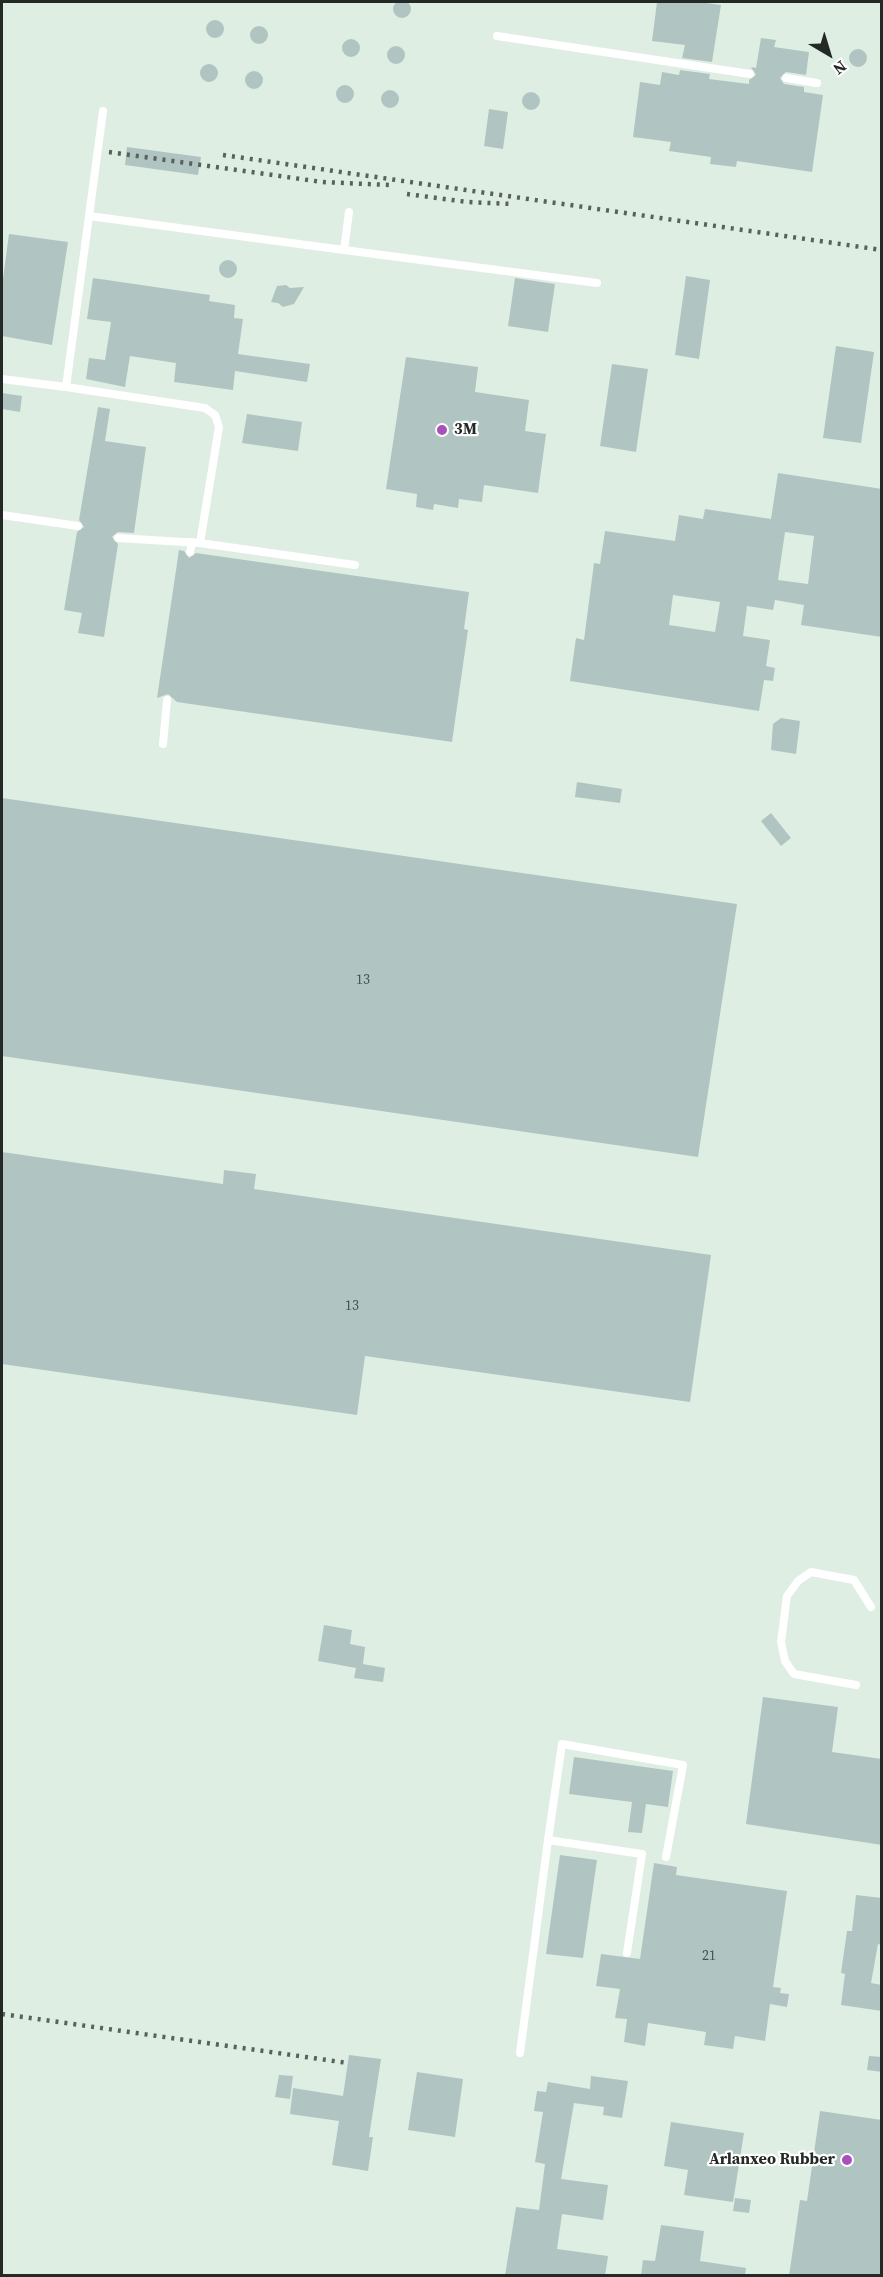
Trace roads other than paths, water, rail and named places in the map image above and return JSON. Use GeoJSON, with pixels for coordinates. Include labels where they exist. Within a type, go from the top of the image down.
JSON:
{"type":"FeatureCollection","features":[{"type":"Feature","properties":{"kind":"lane"},"geometry":{"type":"LineString","coordinates":[[497,36],[750,74]]}},
{"type":"Feature","properties":{"kind":"lane"},"geometry":{"type":"LineString","coordinates":[[786,78],[817,83]]}},
{"type":"Feature","properties":{"kind":"lane"},"geometry":{"type":"LineString","coordinates":[[66,387],[103,111]]}},
{"type":"Feature","properties":{"kind":"lane"},"geometry":{"type":"LineString","coordinates":[[344,250],[350,212]]}},
{"type":"Feature","properties":{"kind":"lane"},"geometry":{"type":"LineString","coordinates":[[89,216],[597,283]]}},
{"type":"Feature","properties":{"kind":"lane"},"geometry":{"type":"LineString","coordinates":[[2,379],[205,408],[215,415],[219,427],[196,542],[190,552]]}},
{"type":"Feature","properties":{"kind":"lane"},"geometry":{"type":"LineString","coordinates":[[2,515],[78,526]]}},
{"type":"Feature","properties":{"kind":"lane"},"geometry":{"type":"LineString","coordinates":[[118,538],[196,542],[355,565]]}},
{"type":"Feature","properties":{"kind":"lane"},"geometry":{"type":"LineString","coordinates":[[163,744],[166,700]]}},
{"type":"Feature","properties":{"kind":"lane"},"geometry":{"type":"LineString","coordinates":[[856,1685],[794,1674],[785,1661],[781,1642],[787,1596],[798,1581],[811,1572],[854,1580],[870,1607]]}},
{"type":"Feature","properties":{"kind":"lane"},"geometry":{"type":"LineString","coordinates":[[520,2053],[562,1744],[682,1766],[666,1857]]}},
{"type":"Feature","properties":{"kind":"lane"},"geometry":{"type":"LineString","coordinates":[[548,1840],[642,1854],[627,1953]]}},
{"type":"Feature","properties":{"kind":"railway"},"geometry":{"type":"LineString","coordinates":[[109,152],[322,182],[389,185]]}},
{"type":"Feature","properties":{"kind":"railway"},"geometry":{"type":"LineString","coordinates":[[223,155],[882,250]]}},
{"type":"Feature","properties":{"kind":"railway"},"geometry":{"type":"LineString","coordinates":[[407,194],[467,202],[513,204]]}},
{"type":"Feature","properties":{"kind":"railway"},"geometry":{"type":"LineString","coordinates":[[2,2014],[348,2063]]}},
{"type":"Feature","properties":{"kind":"place","name":"3M"},"geometry":{"type":"Point","coordinates":[442,430]}},
{"type":"Feature","properties":{"kind":"place","name":"Arlanxeo Rubber"},"geometry":{"type":"Point","coordinates":[847,2160]}}]}
